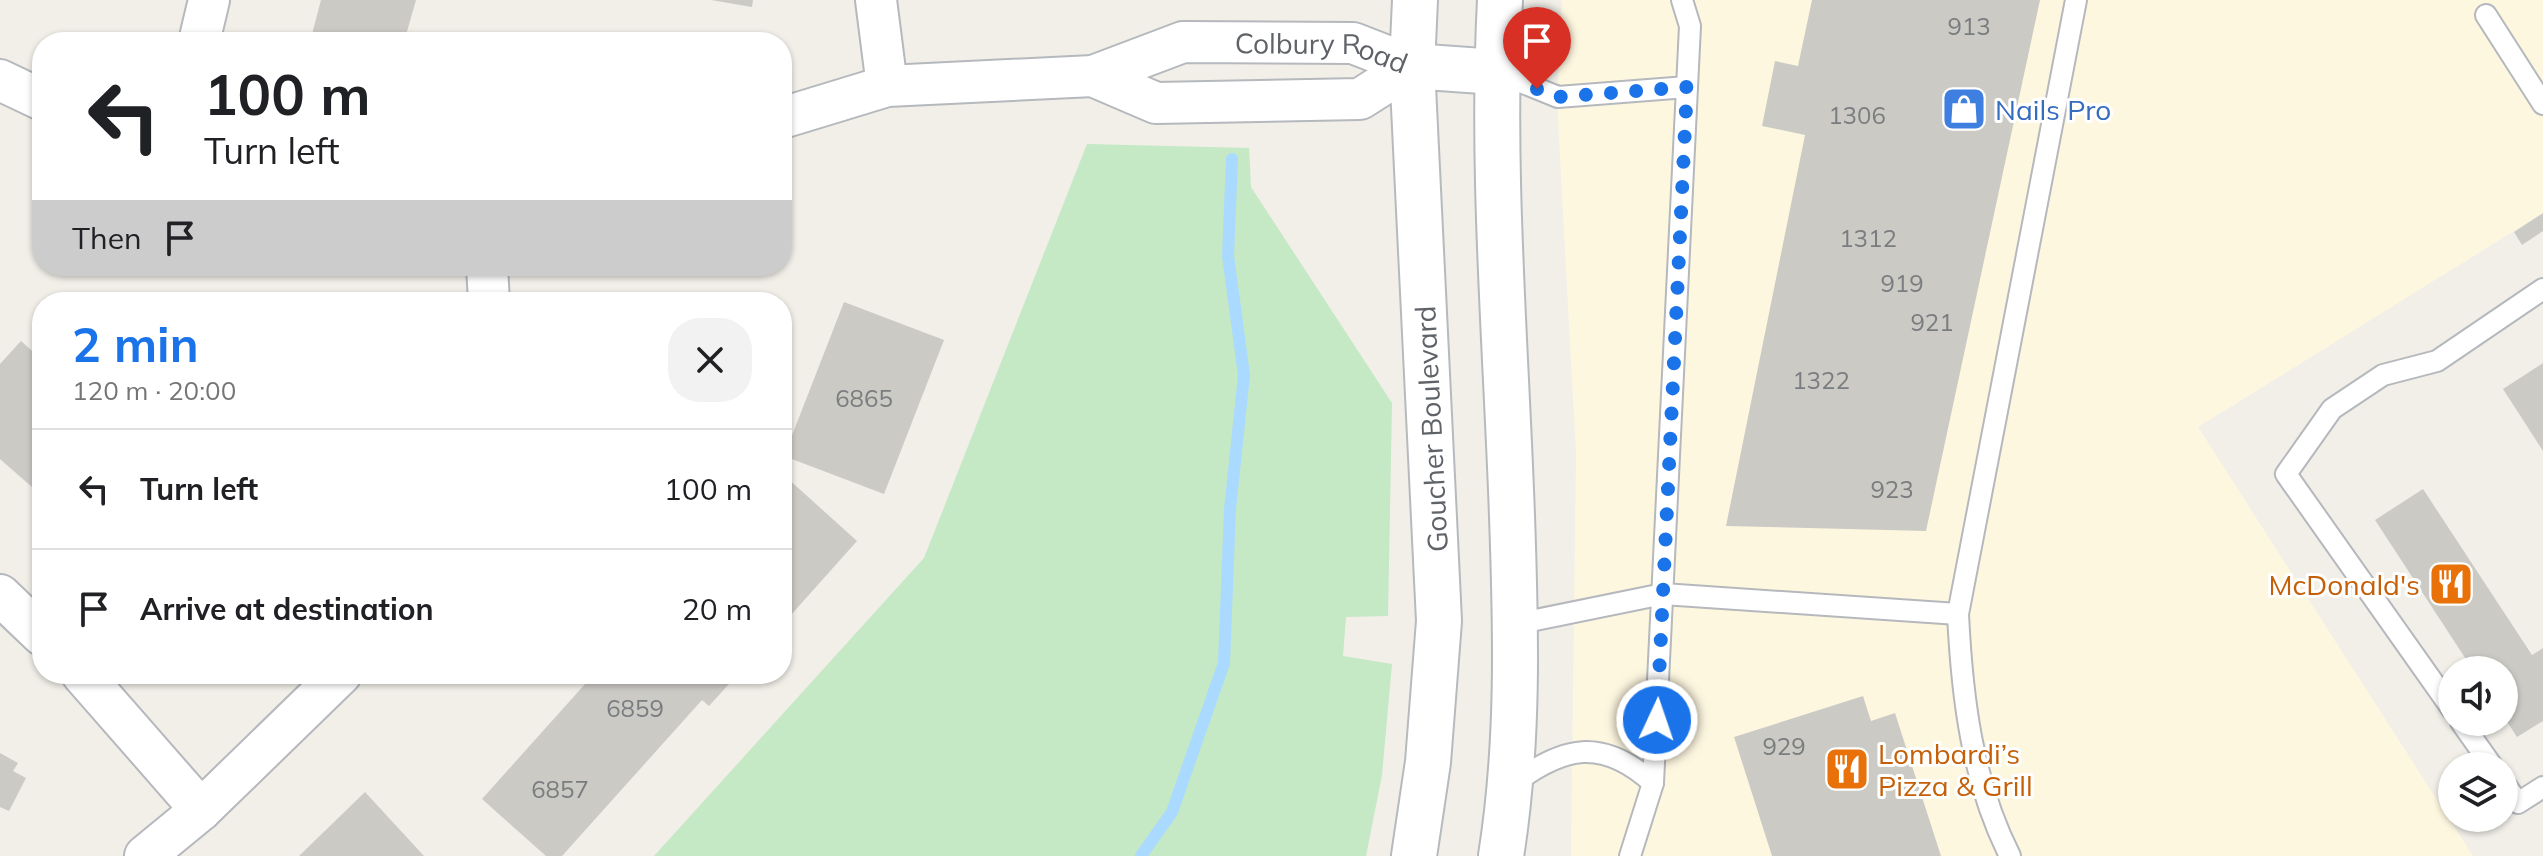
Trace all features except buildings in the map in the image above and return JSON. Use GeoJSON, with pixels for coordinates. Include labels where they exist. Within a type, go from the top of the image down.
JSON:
{"type":"FeatureCollection","features":[{"type":"Feature","properties":{"kind":"main road","name":"Goucher Boulevard"},"geometry":{"type":"LineString","coordinates":[[1414,856],[1428,762],[1439,621],[1412,66],[1415,0]]}},
{"type":"Feature","properties":{"kind":"main road"},"geometry":{"type":"LineString","coordinates":[[1500,0],[1496,72],[1516,624],[1515,733],[1501,856]]}},
{"type":"Feature","properties":{"kind":"main road"},"geometry":{"type":"LineString","coordinates":[[1412,66],[1496,72]]}},
{"type":"Feature","properties":{"kind":"street"},"geometry":{"type":"LineString","coordinates":[[201,32],[209,0]]}},
{"type":"Feature","properties":{"kind":"street"},"geometry":{"type":"LineString","coordinates":[[876,0],[887,86]]}},
{"type":"Feature","properties":{"kind":"street","name":"Colbury Road"},"geometry":{"type":"LineString","coordinates":[[792,115],[887,86],[1093,76],[1183,42],[1353,43],[1412,66]]}},
{"type":"Feature","properties":{"kind":"street","name":"Colbury Road"},"geometry":{"type":"LineString","coordinates":[[1093,76],[1156,103],[1360,99],[1412,66]]}},
{"type":"Feature","properties":{"kind":"street"},"geometry":{"type":"LineString","coordinates":[[0,80],[32,95]]}},
{"type":"Feature","properties":{"kind":"street"},"geometry":{"type":"LineString","coordinates":[[0,595],[32,625]]}},
{"type":"Feature","properties":{"kind":"street"},"geometry":{"type":"LineString","coordinates":[[91,684],[201,810]]}},
{"type":"Feature","properties":{"kind":"street"},"geometry":{"type":"LineString","coordinates":[[145,856],[201,810],[331,684]]}},
{"type":"Feature","properties":{"kind":"lane"},"geometry":{"type":"LineString","coordinates":[[1630,856],[1653,783],[1690,26],[1682,0]]}},
{"type":"Feature","properties":{"kind":"lane"},"geometry":{"type":"LineString","coordinates":[[2010,856],[1992,820],[1973,748],[1961,678],[1958,614],[2076,0]]}},
{"type":"Feature","properties":{"kind":"lane"},"geometry":{"type":"LineString","coordinates":[[2486,15],[2543,104]]}},
{"type":"Feature","properties":{"kind":"lane"},"geometry":{"type":"LineString","coordinates":[[1496,72],[1558,97],[1687,87]]}},
{"type":"Feature","properties":{"kind":"lane"},"geometry":{"type":"LineString","coordinates":[[2438,689],[2286,474],[2332,409],[2383,375],[2437,361],[2543,289]]}},
{"type":"Feature","properties":{"kind":"lane"},"geometry":{"type":"LineString","coordinates":[[1516,624],[1663,594],[1958,614]]}},
{"type":"Feature","properties":{"kind":"lane"},"geometry":{"type":"LineString","coordinates":[[1509,788],[1537,766],[1581,750],[1601,753],[1624,763],[1653,783]]}},
{"type":"Feature","properties":{"kind":"lane"},"geometry":{"type":"LineString","coordinates":[[2518,803],[2543,787]]}},
{"type":"Feature","properties":{"kind":"shaded area"},"geometry":{"type":"Polygon","coordinates":[[[1562,0],[2543,0],[2543,213],[2198,427],[2438,801],[2438,832],[2458,832],[2473,856],[1571,856],[1576,454],[1557,102],[1562,0]]]}},
{"type":"Feature","properties":{"kind":"green space"},"geometry":{"type":"Polygon","coordinates":[[[1087,144],[1249,148],[1251,187],[1392,403],[1388,616],[1346,617],[1343,656],[1392,664],[1382,775],[1366,856],[654,856],[924,558],[1087,144]]]}},
{"type":"Feature","properties":{"kind":"waterway"},"geometry":{"type":"LineString","coordinates":[[1141,856],[1172,812],[1224,663],[1230,509],[1244,375],[1228,256],[1232,159]]}},
{"type":"Feature","properties":{"kind":"place","name":"Nails Pro"},"geometry":{"type":"Point","coordinates":[1964,109]}},
{"type":"Feature","properties":{"kind":"place","name":"McDonald's"},"geometry":{"type":"Point","coordinates":[2451,584]}},
{"type":"Feature","properties":{"kind":"place","name":"Lombardi’s Pizza & Grill"},"geometry":{"type":"Point","coordinates":[1847,769]}},
{"type":"Feature","properties":{"kind":"route"},"geometry":{"type":"LineString","coordinates":[[1537,89],[1558,97],[1687,87],[1657,720]]}}]}
